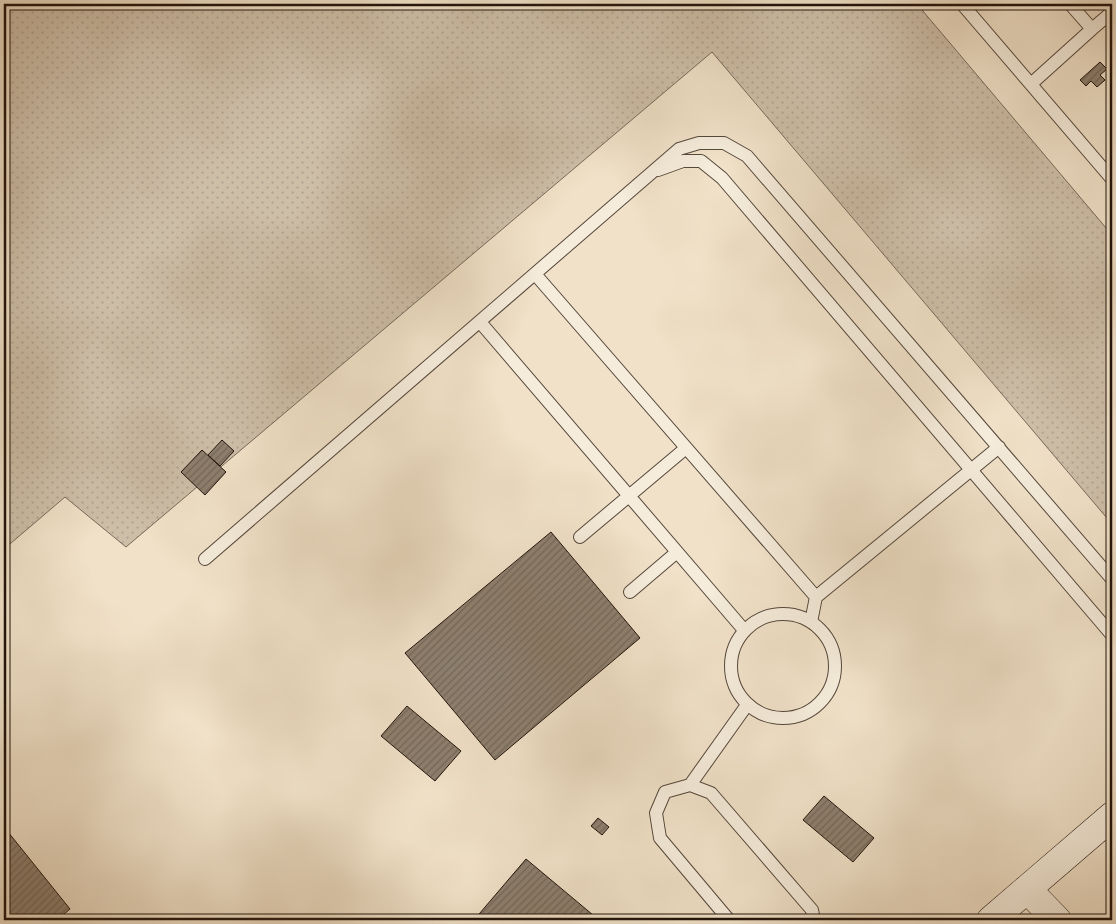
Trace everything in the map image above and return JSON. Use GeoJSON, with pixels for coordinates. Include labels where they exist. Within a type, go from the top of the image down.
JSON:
{"type":"FeatureCollection","features":[{"type":"Feature","properties":{"kind":"street"},"geometry":{"type":"LineString","coordinates":[[991,920],[1112,816]]}},
{"type":"Feature","properties":{"kind":"street"},"geometry":{"type":"LineString","coordinates":[[1027,889],[1057,920]]}},
{"type":"Feature","properties":{"kind":"lane"},"geometry":{"type":"LineString","coordinates":[[962,4],[1112,180]]}},
{"type":"Feature","properties":{"kind":"lane"},"geometry":{"type":"LineString","coordinates":[[1070,4],[1092,29]]}},
{"type":"Feature","properties":{"kind":"lane"},"geometry":{"type":"LineString","coordinates":[[1031,84],[1112,12]]}},
{"type":"Feature","properties":{"kind":"lane"},"geometry":{"type":"LineString","coordinates":[[204,559],[679,149],[699,143],[724,143],[747,156],[1112,579]]}},
{"type":"Feature","properties":{"kind":"lane"},"geometry":{"type":"LineString","coordinates":[[649,173],[683,161],[701,161],[722,178],[970,471],[1112,635]]}},
{"type":"Feature","properties":{"kind":"lane"},"geometry":{"type":"LineString","coordinates":[[535,274],[816,598]]}},
{"type":"Feature","properties":{"kind":"lane"},"geometry":{"type":"LineString","coordinates":[[480,322],[744,630]]}},
{"type":"Feature","properties":{"kind":"lane"},"geometry":{"type":"LineString","coordinates":[[811,622],[816,598],[999,447]]}},
{"type":"Feature","properties":{"kind":"lane"},"geometry":{"type":"LineString","coordinates":[[580,537],[686,448]]}},
{"type":"Feature","properties":{"kind":"lane"},"geometry":{"type":"LineString","coordinates":[[630,592],[678,552]]}},
{"type":"Feature","properties":{"kind":"lane"},"geometry":{"type":"LineString","coordinates":[[776,614],[794,615],[811,622],[825,634],[833,650],[836,668],[832,686],[823,701],[810,712],[794,718],[778,718],[761,714],[747,705],[737,692],[731,677],[730,660],[735,644],[744,630],[759,620],[776,614]]}},
{"type":"Feature","properties":{"kind":"lane"},"geometry":{"type":"LineString","coordinates":[[690,785],[747,705]]}},
{"type":"Feature","properties":{"kind":"lane"},"geometry":{"type":"LineString","coordinates":[[729,920],[660,838],[656,813],[665,792],[690,785],[711,794],[812,910],[814,920]]}},
{"type":"Feature","properties":{"kind":"shaded area"},"geometry":{"type":"Polygon","coordinates":[[[4,4],[917,4],[1112,235],[1112,524],[712,52],[126,547],[65,497],[4,549],[4,4]]]}},
{"type":"Feature","properties":{"kind":"building"},"geometry":{"type":"Polygon","coordinates":[[[1100,62],[1107,69],[1100,75],[1105,80],[1097,87],[1091,81],[1086,86],[1080,80],[1100,62]]]}},
{"type":"Feature","properties":{"kind":"building"},"geometry":{"type":"Polygon","coordinates":[[[222,440],[234,451],[220,466],[208,455],[222,440]]]}},
{"type":"Feature","properties":{"kind":"building"},"geometry":{"type":"Polygon","coordinates":[[[202,450],[226,472],[205,495],[181,472],[202,450]]]}},
{"type":"Feature","properties":{"kind":"building"},"geometry":{"type":"Polygon","coordinates":[[[551,532],[640,638],[495,760],[405,653],[551,532]]]}},
{"type":"Feature","properties":{"kind":"building"},"geometry":{"type":"Polygon","coordinates":[[[407,706],[461,751],[435,781],[381,736],[407,706]]]}},
{"type":"Feature","properties":{"kind":"building"},"geometry":{"type":"Polygon","coordinates":[[[824,796],[874,838],[853,862],[803,820],[824,796]]]}},
{"type":"Feature","properties":{"kind":"building"},"geometry":{"type":"Polygon","coordinates":[[[598,818],[609,827],[602,835],[591,826],[598,818]]]}},
{"type":"Feature","properties":{"kind":"building"},"geometry":{"type":"Polygon","coordinates":[[[4,827],[70,909],[57,920],[4,920],[4,827]]]}},
{"type":"Feature","properties":{"kind":"building"},"geometry":{"type":"Polygon","coordinates":[[[526,859],[599,920],[474,920],[526,859]]]}}]}
